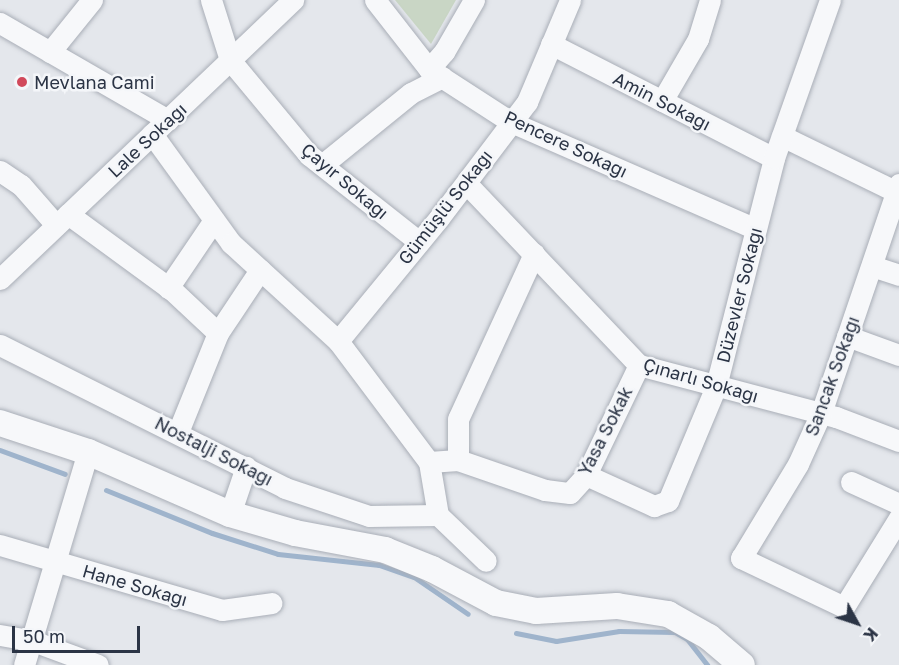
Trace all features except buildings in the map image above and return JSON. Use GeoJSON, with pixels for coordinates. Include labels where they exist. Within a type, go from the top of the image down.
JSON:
{"type":"FeatureCollection","features":[{"type":"Feature","properties":{"kind":"street"},"geometry":{"type":"LineString","coordinates":[[50,52],[92,0]]}},
{"type":"Feature","properties":{"kind":"street"},"geometry":{"type":"LineString","coordinates":[[212,0],[230,60]]}},
{"type":"Feature","properties":{"kind":"street","name":"Lale Sokağı"},"geometry":{"type":"LineString","coordinates":[[0,279],[293,0]]}},
{"type":"Feature","properties":{"kind":"street","name":"Pencere Sokağı"},"geometry":{"type":"LineString","coordinates":[[375,0],[435,73],[511,122],[756,229]]}},
{"type":"Feature","properties":{"kind":"street"},"geometry":{"type":"LineString","coordinates":[[322,165],[435,73],[444,52],[474,0]]}},
{"type":"Feature","properties":{"kind":"street","name":"Gümüşlü Sokağı"},"geometry":{"type":"LineString","coordinates":[[338,341],[466,183],[527,102],[570,0]]}},
{"type":"Feature","properties":{"kind":"street"},"geometry":{"type":"LineString","coordinates":[[662,101],[698,39],[710,0]]}},
{"type":"Feature","properties":{"kind":"street","name":"Düzevler Sokağı"},"geometry":{"type":"LineString","coordinates":[[586,475],[654,506],[668,501],[716,386],[774,158],[830,0]]}},
{"type":"Feature","properties":{"kind":"street"},"geometry":{"type":"LineString","coordinates":[[0,23],[168,120]]}},
{"type":"Feature","properties":{"kind":"street","name":"Amin Sokağı"},"geometry":{"type":"LineString","coordinates":[[551,44],[774,158]]}},
{"type":"Feature","properties":{"kind":"street","name":"Çayır Sokağı"},"geometry":{"type":"LineString","coordinates":[[230,60],[309,155],[419,242]]}},
{"type":"Feature","properties":{"kind":"street"},"geometry":{"type":"LineString","coordinates":[[152,134],[231,243],[338,341],[429,462],[438,514],[486,561]]}},
{"type":"Feature","properties":{"kind":"street"},"geometry":{"type":"LineString","coordinates":[[782,136],[898,188]]}},
{"type":"Feature","properties":{"kind":"street"},"geometry":{"type":"LineString","coordinates":[[0,171],[21,185],[62,220],[168,288],[218,333]]}},
{"type":"Feature","properties":{"kind":"street","name":"Çınarlı Sokağı"},"geometry":{"type":"LineString","coordinates":[[466,183],[639,365],[820,413],[899,441]]}},
{"type":"Feature","properties":{"kind":"street","name":"Sancak Sokağı"},"geometry":{"type":"LineString","coordinates":[[898,188],[820,413],[798,464],[741,558],[844,607],[899,518]]}},
{"type":"Feature","properties":{"kind":"street"},"geometry":{"type":"LineString","coordinates":[[168,288],[214,220]]}},
{"type":"Feature","properties":{"kind":"street"},"geometry":{"type":"LineString","coordinates":[[458,460],[458,419],[534,254]]}},
{"type":"Feature","properties":{"kind":"street"},"geometry":{"type":"LineString","coordinates":[[872,266],[899,275]]}},
{"type":"Feature","properties":{"kind":"street"},"geometry":{"type":"LineString","coordinates":[[178,432],[218,333],[260,270]]}},
{"type":"Feature","properties":{"kind":"street"},"geometry":{"type":"LineString","coordinates":[[847,336],[899,355]]}},
{"type":"Feature","properties":{"kind":"street","name":"Nostalji Sokağı"},"geometry":{"type":"LineString","coordinates":[[0,345],[178,432],[285,488],[369,516],[438,514]]}},
{"type":"Feature","properties":{"kind":"street","name":"Yasa Sokak"},"geometry":{"type":"LineString","coordinates":[[429,462],[458,460],[553,491],[570,493],[586,475],[639,365]]}},
{"type":"Feature","properties":{"kind":"street"},"geometry":{"type":"LineString","coordinates":[[0,423],[88,452],[230,514],[295,533],[385,550],[432,569],[496,603],[536,611],[618,606],[668,614],[709,637],[742,665]]}},
{"type":"Feature","properties":{"kind":"street"},"geometry":{"type":"LineString","coordinates":[[24,665],[88,452]]}},
{"type":"Feature","properties":{"kind":"street"},"geometry":{"type":"LineString","coordinates":[[230,514],[246,467]]}},
{"type":"Feature","properties":{"kind":"street"},"geometry":{"type":"LineString","coordinates":[[851,482],[899,504]]}},
{"type":"Feature","properties":{"kind":"street","name":"Hane Sokağı"},"geometry":{"type":"LineString","coordinates":[[0,545],[55,563],[222,610],[272,603]]}},
{"type":"Feature","properties":{"kind":"street"},"geometry":{"type":"LineString","coordinates":[[0,635],[33,641],[98,665]]}},
{"type":"Feature","properties":{"kind":"green space"},"geometry":{"type":"Polygon","coordinates":[[[395,0],[456,0],[431,44],[395,0]]]}},
{"type":"Feature","properties":{"kind":"waterway"},"geometry":{"type":"LineString","coordinates":[[0,450],[65,474]]}},
{"type":"Feature","properties":{"kind":"waterway"},"geometry":{"type":"LineString","coordinates":[[106,490],[212,533],[278,554],[379,565],[414,577],[468,614]]}},
{"type":"Feature","properties":{"kind":"waterway"},"geometry":{"type":"LineString","coordinates":[[516,633],[556,641],[619,631],[675,632],[687,639],[707,665]]}},
{"type":"Feature","properties":{"kind":"place","name":"Mevlana Cami"},"geometry":{"type":"Point","coordinates":[22,82]}}]}
